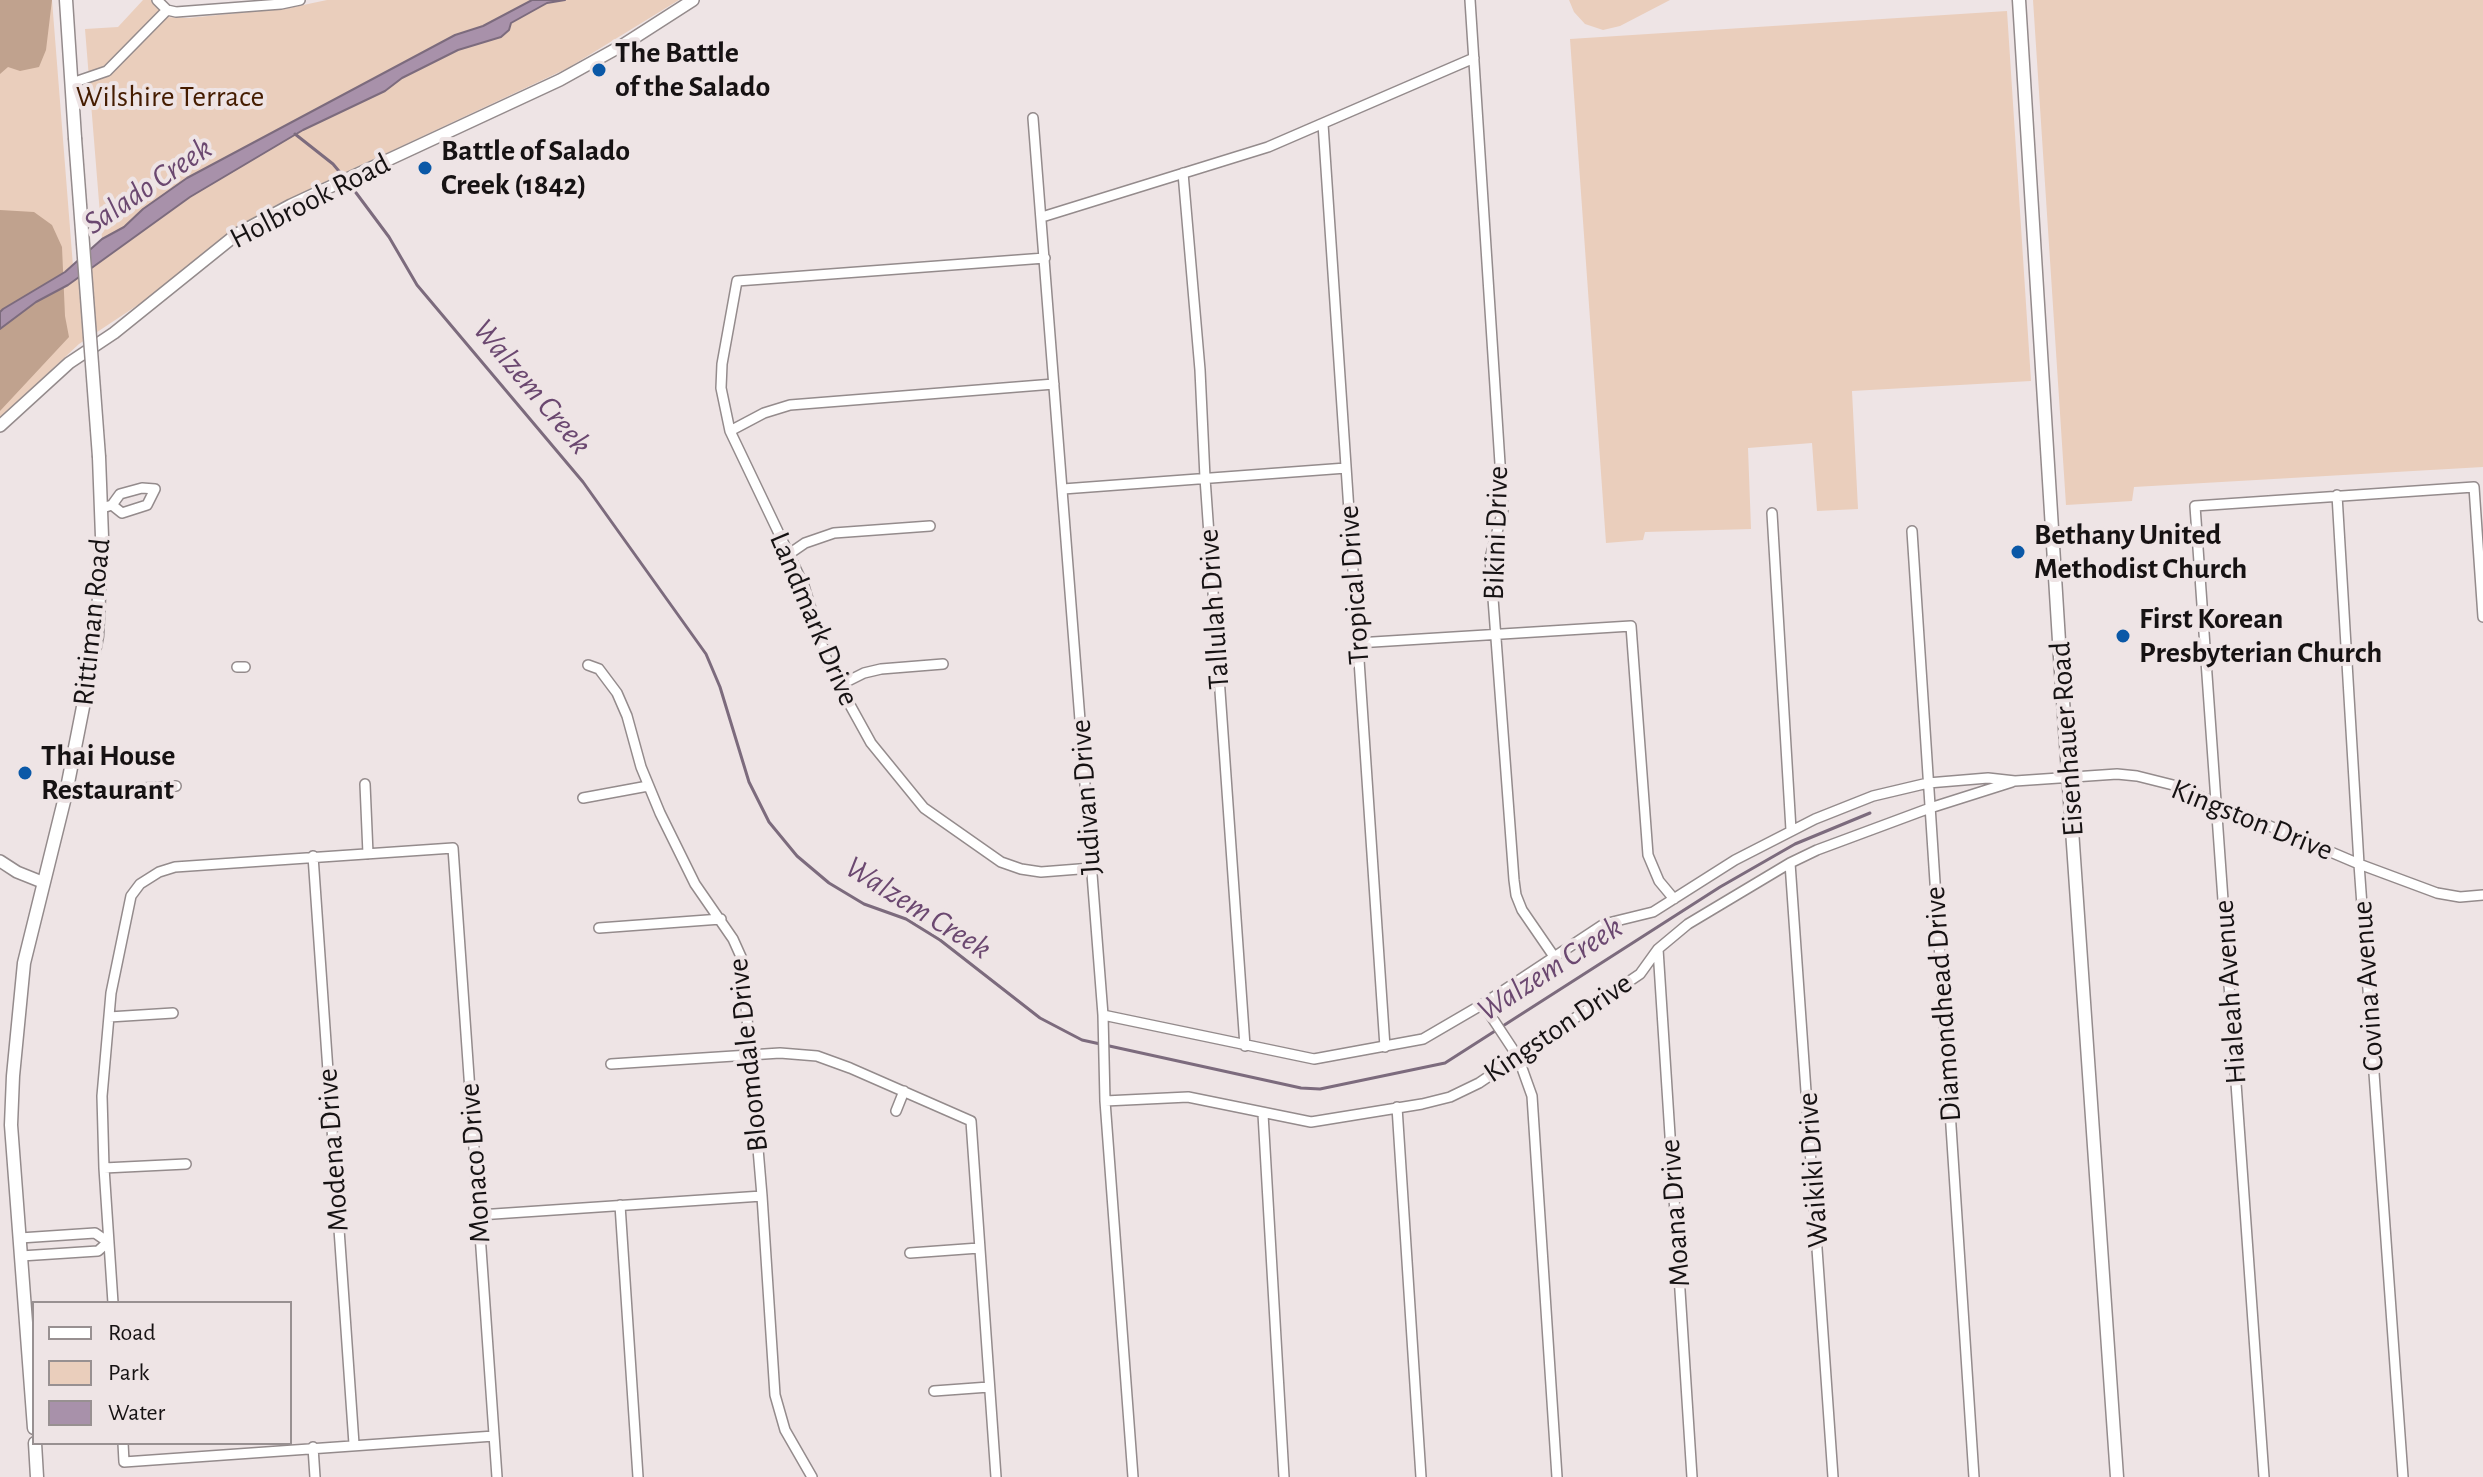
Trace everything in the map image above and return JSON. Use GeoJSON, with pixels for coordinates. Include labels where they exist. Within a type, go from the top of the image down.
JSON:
{"type":"FeatureCollection","features":[{"type":"Feature","properties":{"kind":"main road","name":"Rittiman Road"},"geometry":{"type":"LineString","coordinates":[[32,1402],[20,1238],[6,1125],[24,963],[66,793],[97,636],[107,506],[99,457],[66,0]]}},
{"type":"Feature","properties":{"kind":"main road","name":"Eisenhauer Road"},"geometry":{"type":"LineString","coordinates":[[2019,0],[2117,1477]]}},
{"type":"Feature","properties":{"kind":"main road"},"geometry":{"type":"LineString","coordinates":[[35,1445],[37,1477]]}},
{"type":"Feature","properties":{"kind":"street"},"geometry":{"type":"LineString","coordinates":[[157,0],[167,10],[176,12],[300,0]]}},
{"type":"Feature","properties":{"kind":"street","name":"Holbrook Road"},"geometry":{"type":"LineString","coordinates":[[0,426],[69,363],[114,333],[237,234],[317,193],[560,80],[623,45],[693,0]]}},
{"type":"Feature","properties":{"kind":"street","name":"Bikini Drive"},"geometry":{"type":"LineString","coordinates":[[1470,0],[1503,510],[1490,558],[1516,895],[1522,910],[1555,958]]}},
{"type":"Feature","properties":{"kind":"street"},"geometry":{"type":"LineString","coordinates":[[72,83],[107,71],[167,10]]}},
{"type":"Feature","properties":{"kind":"street"},"geometry":{"type":"LineString","coordinates":[[1042,217],[1268,147],[1474,58]]}},
{"type":"Feature","properties":{"kind":"street","name":"Judivan Drive"},"geometry":{"type":"LineString","coordinates":[[1033,118],[1103,1015],[1105,1101],[1133,1477]]}},
{"type":"Feature","properties":{"kind":"street","name":"Tropical Drive"},"geometry":{"type":"LineString","coordinates":[[1323,124],[1385,1047]]}},
{"type":"Feature","properties":{"kind":"street","name":"Tallulah Drive"},"geometry":{"type":"LineString","coordinates":[[1183,173],[1200,370],[1245,1046]]}},
{"type":"Feature","properties":{"kind":"street","name":"Landmark Drive"},"geometry":{"type":"LineString","coordinates":[[1045,258],[737,281],[721,376],[722,399],[730,431],[811,603],[825,657],[871,743],[931,815],[1011,866],[1041,872],[1092,868]]}},
{"type":"Feature","properties":{"kind":"street"},"geometry":{"type":"LineString","coordinates":[[730,431],[764,413],[790,405],[1054,384]]}},
{"type":"Feature","properties":{"kind":"street"},"geometry":{"type":"LineString","coordinates":[[1063,489],[1346,468]]}},
{"type":"Feature","properties":{"kind":"street"},"geometry":{"type":"LineString","coordinates":[[2337,495],[2474,487],[2483,617]]}},
{"type":"Feature","properties":{"kind":"street","name":"Hialeah Avenue"},"geometry":{"type":"LineString","coordinates":[[2264,1477],[2195,506],[2337,495]]}},
{"type":"Feature","properties":{"kind":"street","name":"Covina Avenue"},"geometry":{"type":"LineString","coordinates":[[2337,495],[2359,864],[2403,1477]]}},
{"type":"Feature","properties":{"kind":"street"},"geometry":{"type":"LineString","coordinates":[[1772,513],[1791,830]]}},
{"type":"Feature","properties":{"kind":"street"},"geometry":{"type":"LineString","coordinates":[[789,554],[819,537],[834,533],[930,526]]}},
{"type":"Feature","properties":{"kind":"street","name":"Diamondhead Drive"},"geometry":{"type":"LineString","coordinates":[[1912,531],[1974,1477]]}},
{"type":"Feature","properties":{"kind":"street"},"geometry":{"type":"LineString","coordinates":[[1357,643],[1631,626],[1648,855],[1659,881],[1674,899]]}},
{"type":"Feature","properties":{"kind":"street"},"geometry":{"type":"LineString","coordinates":[[838,686],[864,673],[881,669],[943,664]]}},
{"type":"Feature","properties":{"kind":"street","name":"Bloomdale Drive"},"geometry":{"type":"LineString","coordinates":[[588,665],[599,669],[617,693],[648,786],[695,884],[721,919],[742,959],[775,1395],[785,1430],[812,1477]]}},
{"type":"Feature","properties":{"kind":"street","name":"Kingston Drive"},"geometry":{"type":"LineString","coordinates":[[1103,1015],[1314,1059],[1423,1039],[1483,1004],[1604,924],[1653,912],[1735,860],[1791,830],[1873,796],[1928,783],[1988,778],[2015,781],[2117,774],[2137,776],[2173,785],[2359,864],[2437,893],[2460,897],[2483,895]]}},
{"type":"Feature","properties":{"kind":"street","name":"Kingston Drive"},"geometry":{"type":"LineString","coordinates":[[1105,1101],[1174,1096],[1320,1122],[1450,1097],[1479,1083],[1640,974],[1658,949],[1688,924],[1790,863],[1930,808],[2015,781]]}},
{"type":"Feature","properties":{"kind":"street"},"geometry":{"type":"LineString","coordinates":[[113,1301],[102,1096],[111,993],[131,896],[140,884],[159,872],[175,867],[368,854],[365,784]]}},
{"type":"Feature","properties":{"kind":"street"},"geometry":{"type":"LineString","coordinates":[[66,793],[176,786]]}},
{"type":"Feature","properties":{"kind":"street"},"geometry":{"type":"LineString","coordinates":[[583,798],[648,786]]}},
{"type":"Feature","properties":{"kind":"street","name":"Monaco Drive"},"geometry":{"type":"LineString","coordinates":[[368,854],[453,848],[497,1477]]}},
{"type":"Feature","properties":{"kind":"street","name":"Modena Drive"},"geometry":{"type":"LineString","coordinates":[[313,856],[354,1444]]}},
{"type":"Feature","properties":{"kind":"street"},"geometry":{"type":"LineString","coordinates":[[0,861],[42,882]]}},
{"type":"Feature","properties":{"kind":"street","name":"Waikiki Drive"},"geometry":{"type":"LineString","coordinates":[[1790,863],[1833,1477]]}},
{"type":"Feature","properties":{"kind":"street"},"geometry":{"type":"LineString","coordinates":[[599,928],[721,919]]}},
{"type":"Feature","properties":{"kind":"street","name":"Moana Drive"},"geometry":{"type":"LineString","coordinates":[[1658,949],[1692,1477]]}},
{"type":"Feature","properties":{"kind":"street"},"geometry":{"type":"LineString","coordinates":[[1483,1004],[1518,1057],[1532,1096],[1557,1477]]}},
{"type":"Feature","properties":{"kind":"street"},"geometry":{"type":"LineString","coordinates":[[109,1017],[173,1013]]}},
{"type":"Feature","properties":{"kind":"street"},"geometry":{"type":"LineString","coordinates":[[611,1064],[780,1053],[817,1056],[971,1121],[996,1477]]}},
{"type":"Feature","properties":{"kind":"street"},"geometry":{"type":"LineString","coordinates":[[896,1111],[904,1091]]}},
{"type":"Feature","properties":{"kind":"street"},"geometry":{"type":"LineString","coordinates":[[1397,1107],[1421,1477]]}},
{"type":"Feature","properties":{"kind":"street"},"geometry":{"type":"LineString","coordinates":[[1263,1114],[1284,1477]]}},
{"type":"Feature","properties":{"kind":"street"},"geometry":{"type":"LineString","coordinates":[[104,1168],[186,1164]]}},
{"type":"Feature","properties":{"kind":"street"},"geometry":{"type":"LineString","coordinates":[[479,1215],[762,1196]]}},
{"type":"Feature","properties":{"kind":"street"},"geometry":{"type":"LineString","coordinates":[[620,1205],[638,1477]]}},
{"type":"Feature","properties":{"kind":"street"},"geometry":{"type":"LineString","coordinates":[[20,1238],[95,1233],[108,1242]]}},
{"type":"Feature","properties":{"kind":"street"},"geometry":{"type":"LineString","coordinates":[[21,1256],[98,1251],[108,1242]]}},
{"type":"Feature","properties":{"kind":"street"},"geometry":{"type":"LineString","coordinates":[[910,1253],[979,1248]]}},
{"type":"Feature","properties":{"kind":"street"},"geometry":{"type":"LineString","coordinates":[[934,1391],[989,1387]]}},
{"type":"Feature","properties":{"kind":"street"},"geometry":{"type":"LineString","coordinates":[[123,1445],[124,1462],[494,1436]]}},
{"type":"Feature","properties":{"kind":"street"},"geometry":{"type":"LineString","coordinates":[[313,1447],[315,1477]]}},
{"type":"Feature","properties":{"kind":"green space"},"geometry":{"type":"Polygon","coordinates":[[[0,0],[52,0],[74,279],[190,197],[303,130],[384,91],[402,78],[458,50],[501,37],[511,23],[547,3],[565,0],[679,0],[568,68],[276,205],[234,230],[153,295],[79,344],[0,418],[0,0]]]}},
{"type":"Feature","properties":{"kind":"green space","name":"Wilshire Terrace"},"geometry":{"type":"Polygon","coordinates":[[[143,0],[151,0],[165,17],[188,18],[289,8],[327,0],[532,0],[483,26],[455,35],[187,178],[143,209],[124,227],[102,239],[85,29],[118,27],[143,0]]]}},
{"type":"Feature","properties":{"kind":"green space"},"geometry":{"type":"Polygon","coordinates":[[[1569,0],[1670,0],[1620,26],[1603,30],[1585,24],[1574,12],[1569,0]]]}},
{"type":"Feature","properties":{"kind":"green space"},"geometry":{"type":"Polygon","coordinates":[[[2033,0],[2483,0],[2483,467],[2134,487],[2132,501],[2066,505],[2033,0]]]}},
{"type":"Feature","properties":{"kind":"green space"},"geometry":{"type":"Polygon","coordinates":[[[2007,11],[2031,381],[1852,391],[1858,509],[1817,511],[1812,443],[1748,448],[1751,529],[1645,532],[1643,540],[1606,543],[1570,39],[2007,11]]]}},
{"type":"Feature","properties":{"kind":"shaded area"},"geometry":{"type":"Polygon","coordinates":[[[0,0],[52,0],[46,50],[39,67],[20,71],[8,67],[0,74],[0,0]]]}},
{"type":"Feature","properties":{"kind":"shaded area"},"geometry":{"type":"Polygon","coordinates":[[[0,210],[34,212],[52,225],[62,247],[69,337],[0,411],[0,210]]]}},
{"type":"Feature","properties":{"kind":"water"},"geometry":{"type":"Polygon","coordinates":[[[532,0],[565,0],[547,3],[511,23],[509,30],[501,37],[458,50],[402,78],[385,91],[303,130],[190,197],[68,285],[36,302],[0,329],[0,312],[3,309],[65,272],[102,239],[124,227],[143,209],[187,178],[455,35],[483,26],[532,0]]]}},
{"type":"Feature","properties":{"kind":"waterway","name":"Walzem Creek"},"geometry":{"type":"LineString","coordinates":[[295,134],[333,164],[343,176]]}},
{"type":"Feature","properties":{"kind":"waterway","name":"Walzem Creek"},"geometry":{"type":"LineString","coordinates":[[348,182],[389,237],[417,285],[583,482],[706,654],[720,687],[749,782],[769,822],[797,856],[829,883],[864,904],[906,919],[940,940],[1040,1018],[1082,1040],[1301,1088],[1320,1089],[1445,1063],[1720,887],[1795,844],[1870,813]]}},
{"type":"Feature","properties":{"kind":"place","name":"The Battle of the Salado"},"geometry":{"type":"Point","coordinates":[599,70]}},
{"type":"Feature","properties":{"kind":"place","name":"Battle of Salado Creek (1842)"},"geometry":{"type":"Point","coordinates":[425,168]}},
{"type":"Feature","properties":{"kind":"place","name":"Bethany United Methodist Church"},"geometry":{"type":"Point","coordinates":[2018,552]}},
{"type":"Feature","properties":{"kind":"place","name":"First Korean Presbyterian Church"},"geometry":{"type":"Point","coordinates":[2123,636]}},
{"type":"Feature","properties":{"kind":"place","name":"Thai House Restaurant"},"geometry":{"type":"Point","coordinates":[25,773]}},
{"type":"Feature","properties":{"kind":"water label","name":"Salado Creek"},"geometry":{"type":"Point","coordinates":[148,186]}}]}
